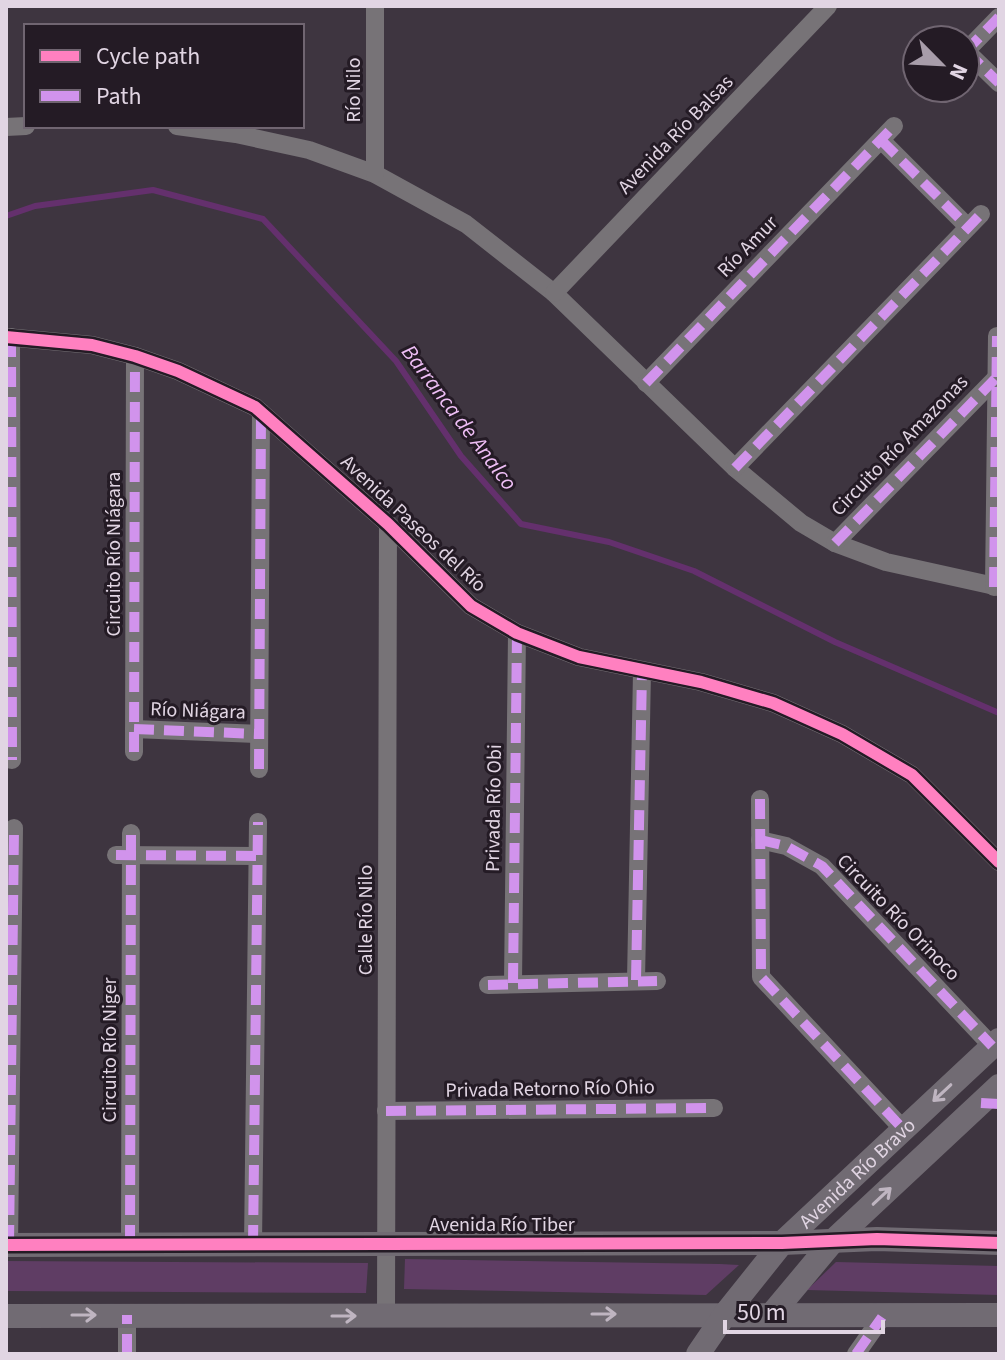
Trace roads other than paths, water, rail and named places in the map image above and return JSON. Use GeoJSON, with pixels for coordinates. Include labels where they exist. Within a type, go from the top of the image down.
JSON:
{"type":"FeatureCollection","features":[{"type":"Feature","properties":{"kind":"street","name":"Río Nilo"},"geometry":{"type":"LineString","coordinates":[[375,6],[375,174]]}},
{"type":"Feature","properties":{"kind":"street","name":"Avenida Río Balsas"},"geometry":{"type":"LineString","coordinates":[[554,293],[828,6]]}},
{"type":"Feature","properties":{"kind":"street"},"geometry":{"type":"LineString","coordinates":[[981,36],[999,17]]}},
{"type":"Feature","properties":{"kind":"street"},"geometry":{"type":"LineString","coordinates":[[981,67],[999,83]]}},
{"type":"Feature","properties":{"kind":"street"},"geometry":{"type":"LineString","coordinates":[[192,128],[309,150],[375,174],[466,224],[554,293],[735,468],[801,523],[835,543],[886,562],[996,587]]}},
{"type":"Feature","properties":{"kind":"street","name":"Río Amur"},"geometry":{"type":"LineString","coordinates":[[646,383],[888,133],[975,221],[735,468]]}},
{"type":"Feature","properties":{"kind":"street","name":"Circuito Río Amazonas"},"geometry":{"type":"LineString","coordinates":[[996,587],[997,336]]}},
{"type":"Feature","properties":{"kind":"street"},"geometry":{"type":"LineString","coordinates":[[8,337],[9,730],[12,760]]}},
{"type":"Feature","properties":{"kind":"street","name":"Avenida Paseos del Río"},"geometry":{"type":"LineString","coordinates":[[8,337],[92,345],[135,356],[178,371],[261,412],[388,524],[471,606],[517,633],[579,657],[701,682],[773,703],[842,734],[912,775],[999,862]]}},
{"type":"Feature","properties":{"kind":"street","name":"Circuito Río Niágara"},"geometry":{"type":"LineString","coordinates":[[134,752],[135,356]]}},
{"type":"Feature","properties":{"kind":"street","name":"Circuito Río Amazonas"},"geometry":{"type":"LineString","coordinates":[[835,543],[995,379]]}},
{"type":"Feature","properties":{"kind":"street"},"geometry":{"type":"LineString","coordinates":[[259,769],[261,412]]}},
{"type":"Feature","properties":{"kind":"street","name":"Calle Río Nilo"},"geometry":{"type":"LineString","coordinates":[[386,1316],[388,524]]}},
{"type":"Feature","properties":{"kind":"street","name":"Privada Río Obi"},"geometry":{"type":"LineString","coordinates":[[513,983],[517,633]]}},
{"type":"Feature","properties":{"kind":"street"},"geometry":{"type":"LineString","coordinates":[[636,980],[642,672]]}},
{"type":"Feature","properties":{"kind":"street","name":"Río Niágara"},"geometry":{"type":"LineString","coordinates":[[134,729],[259,734]]}},
{"type":"Feature","properties":{"kind":"street"},"geometry":{"type":"LineString","coordinates":[[760,799],[761,977],[903,1129]]}},
{"type":"Feature","properties":{"kind":"street"},"geometry":{"type":"LineString","coordinates":[[253,1245],[258,822]]}},
{"type":"Feature","properties":{"kind":"street"},"geometry":{"type":"LineString","coordinates":[[7,1245],[10,857],[14,828]]}},
{"type":"Feature","properties":{"kind":"street","name":"Circuito Río Niger"},"geometry":{"type":"LineString","coordinates":[[130,1245],[124,855],[131,833]]}},
{"type":"Feature","properties":{"kind":"street","name":"Circuito Río Orinoco"},"geometry":{"type":"LineString","coordinates":[[760,840],[786,846],[822,866],[996,1043]]}},
{"type":"Feature","properties":{"kind":"street"},"geometry":{"type":"LineString","coordinates":[[124,855],[257,856]]}},
{"type":"Feature","properties":{"kind":"street"},"geometry":{"type":"LineString","coordinates":[[488,985],[657,981]]}},
{"type":"Feature","properties":{"kind":"street","name":"Avenida Río Bravo"},"geometry":{"type":"LineString","coordinates":[[698,1354],[726,1313],[782,1243],[996,1043]]}},
{"type":"Feature","properties":{"kind":"street","name":"Avenida Río Bravo"},"geometry":{"type":"LineString","coordinates":[[772,1314],[833,1241],[990,1103],[999,1086]]}},
{"type":"Feature","properties":{"kind":"street","name":"Privada Retorno Río Ohio"},"geometry":{"type":"LineString","coordinates":[[386,1111],[714,1108]]}},
{"type":"Feature","properties":{"kind":"street","name":"Avenida Río Tiber"},"geometry":{"type":"LineString","coordinates":[[7,1245],[782,1243],[877,1239],[999,1243]]}},
{"type":"Feature","properties":{"kind":"street"},"geometry":{"type":"LineString","coordinates":[[127,1315],[127,1354]]}},
{"type":"Feature","properties":{"kind":"street"},"geometry":{"type":"LineString","coordinates":[[6,1316],[999,1315]]}},
{"type":"Feature","properties":{"kind":"street"},"geometry":{"type":"LineString","coordinates":[[856,1354],[882,1317]]}},
{"type":"Feature","properties":{"kind":"waterway","name":"Barranca de Analco"},"geometry":{"type":"LineString","coordinates":[[6,216],[35,206],[153,190],[263,219],[396,361],[461,456],[521,524],[609,542],[694,571],[835,642],[999,713]]}}]}
